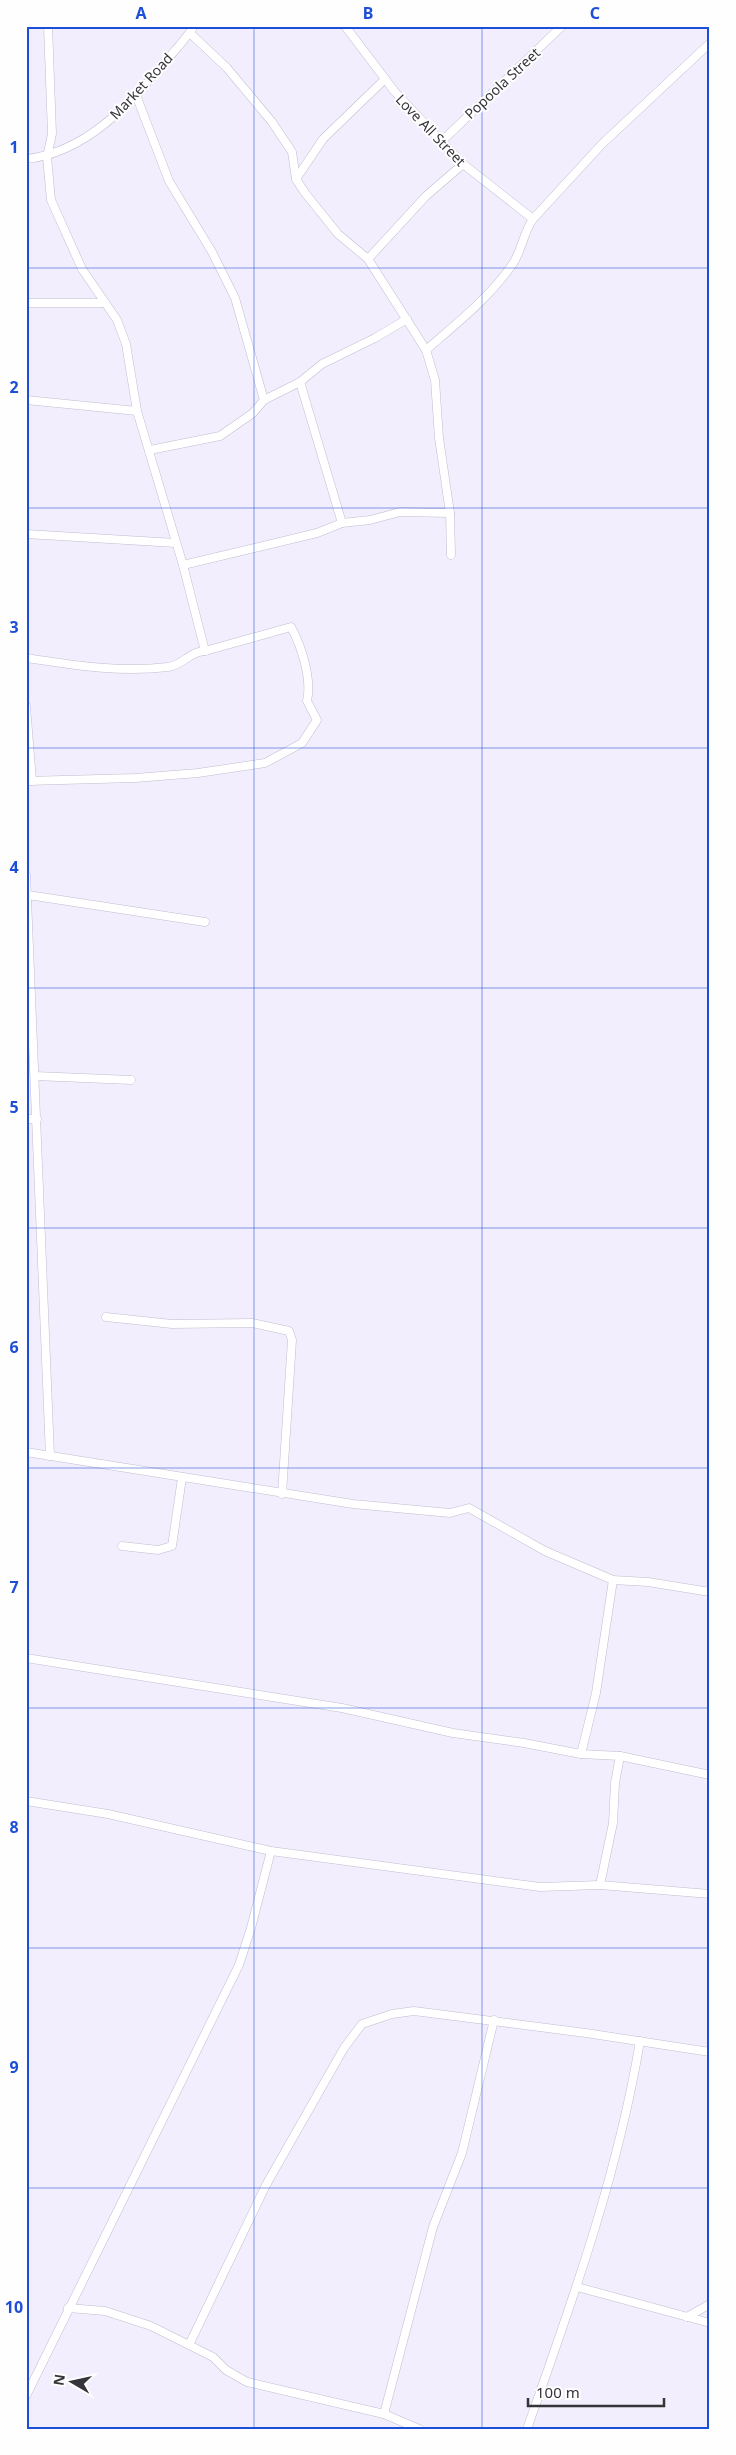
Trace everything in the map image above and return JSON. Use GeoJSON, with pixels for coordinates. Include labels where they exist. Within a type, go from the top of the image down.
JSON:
{"type":"FeatureCollection","features":[{"type":"Feature","properties":{"kind":"street"},"geometry":{"type":"LineString","coordinates":[[48,26],[52,134],[47,157],[51,200],[67,240],[82,269],[116,320],[126,344],[136,411],[150,450],[183,565],[205,652]]}},
{"type":"Feature","properties":{"kind":"street","name":"Love All Street"},"geometry":{"type":"LineString","coordinates":[[345,26],[384,79],[463,164],[533,219]]}},
{"type":"Feature","properties":{"kind":"street","name":"Popoola Street"},"geometry":{"type":"LineString","coordinates":[[442,140],[562,26]]}},
{"type":"Feature","properties":{"kind":"street"},"geometry":{"type":"LineString","coordinates":[[192,30],[272,122],[292,152],[296,179],[338,234],[368,259],[426,350],[435,380],[439,438],[450,513],[451,555]]}},
{"type":"Feature","properties":{"kind":"street","name":"Market Road"},"geometry":{"type":"LineString","coordinates":[[26,159],[47,157],[115,118],[192,30]]}},
{"type":"Feature","properties":{"kind":"street"},"geometry":{"type":"LineString","coordinates":[[426,350],[469,313],[500,281],[514,263],[528,226],[533,219],[602,144],[710,43]]}},
{"type":"Feature","properties":{"kind":"street"},"geometry":{"type":"LineString","coordinates":[[296,179],[323,139],[384,79]]}},
{"type":"Feature","properties":{"kind":"street"},"geometry":{"type":"LineString","coordinates":[[136,95],[169,181],[212,252],[235,298],[264,400]]}},
{"type":"Feature","properties":{"kind":"street"},"geometry":{"type":"LineString","coordinates":[[368,259],[426,196],[463,164]]}},
{"type":"Feature","properties":{"kind":"street"},"geometry":{"type":"LineString","coordinates":[[26,303],[104,302]]}},
{"type":"Feature","properties":{"kind":"street"},"geometry":{"type":"LineString","coordinates":[[150,450],[220,436],[253,413],[264,400],[300,382],[322,364],[375,338],[407,319]]}},
{"type":"Feature","properties":{"kind":"street"},"geometry":{"type":"LineString","coordinates":[[300,382],[342,523]]}},
{"type":"Feature","properties":{"kind":"street"},"geometry":{"type":"LineString","coordinates":[[26,400],[136,411]]}},
{"type":"Feature","properties":{"kind":"street"},"geometry":{"type":"LineString","coordinates":[[183,565],[317,533],[342,523],[370,520],[400,512],[450,513]]}},
{"type":"Feature","properties":{"kind":"street"},"geometry":{"type":"LineString","coordinates":[[26,534],[176,543]]}},
{"type":"Feature","properties":{"kind":"street"},"geometry":{"type":"LineString","coordinates":[[26,658],[87,667],[147,670],[176,667],[197,651],[205,652],[291,627],[295,635],[310,690],[307,701],[317,720],[302,743],[265,763],[198,773],[136,778],[29,781],[26,706]]}},
{"type":"Feature","properties":{"kind":"street"},"geometry":{"type":"LineString","coordinates":[[26,875],[28,895],[29,1005],[35,1076],[50,1456]]}},
{"type":"Feature","properties":{"kind":"street"},"geometry":{"type":"LineString","coordinates":[[28,895],[205,922]]}},
{"type":"Feature","properties":{"kind":"street"},"geometry":{"type":"LineString","coordinates":[[35,1076],[131,1080]]}},
{"type":"Feature","properties":{"kind":"street"},"geometry":{"type":"LineString","coordinates":[[26,1119],[37,1119]]}},
{"type":"Feature","properties":{"kind":"street"},"geometry":{"type":"LineString","coordinates":[[106,1317],[172,1324],[252,1323],[288,1331],[292,1340],[282,1494]]}},
{"type":"Feature","properties":{"kind":"street"},"geometry":{"type":"LineString","coordinates":[[26,1452],[282,1494],[416,1511],[450,1512],[469,1508],[545,1551],[613,1580],[648,1582],[710,1592]]}},
{"type":"Feature","properties":{"kind":"street"},"geometry":{"type":"LineString","coordinates":[[122,1546],[158,1550],[172,1546],[182,1478]]}},
{"type":"Feature","properties":{"kind":"street"},"geometry":{"type":"LineString","coordinates":[[582,1754],[596,1693],[613,1580]]}},
{"type":"Feature","properties":{"kind":"street"},"geometry":{"type":"LineString","coordinates":[[26,1658],[342,1708],[454,1733],[582,1754],[620,1756],[710,1775]]}},
{"type":"Feature","properties":{"kind":"street"},"geometry":{"type":"LineString","coordinates":[[600,1885],[613,1823],[615,1783],[620,1756]]}},
{"type":"Feature","properties":{"kind":"street"},"geometry":{"type":"LineString","coordinates":[[26,1801],[108,1814],[271,1851],[540,1886],[600,1885],[710,1894]]}},
{"type":"Feature","properties":{"kind":"street"},"geometry":{"type":"LineString","coordinates":[[26,2396],[239,1965],[251,1928],[271,1851]]}},
{"type":"Feature","properties":{"kind":"street"},"geometry":{"type":"LineString","coordinates":[[189,2345],[266,2185],[344,2048],[362,2024],[392,2014],[414,2011],[494,2020],[710,2052]]}},
{"type":"Feature","properties":{"kind":"street"},"geometry":{"type":"LineString","coordinates":[[384,2414],[433,2227],[462,2153],[494,2020]]}},
{"type":"Feature","properties":{"kind":"street"},"geometry":{"type":"LineString","coordinates":[[527,2429],[577,2287],[632,2094],[640,2041]]}},
{"type":"Feature","properties":{"kind":"street"},"geometry":{"type":"LineString","coordinates":[[577,2287],[710,2324]]}},
{"type":"Feature","properties":{"kind":"street"},"geometry":{"type":"LineString","coordinates":[[686,2318],[710,2304]]}},
{"type":"Feature","properties":{"kind":"street"},"geometry":{"type":"LineString","coordinates":[[68,2308],[105,2311],[151,2326],[213,2357],[226,2370],[247,2382],[384,2414],[419,2429]]}}]}
